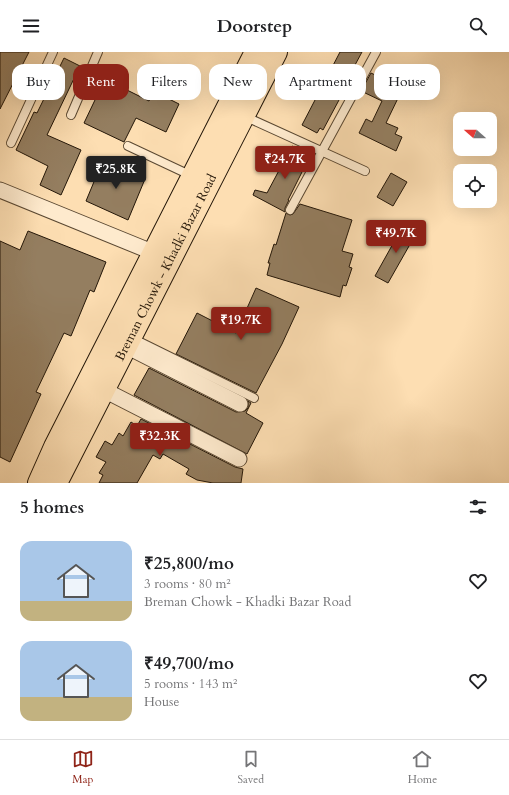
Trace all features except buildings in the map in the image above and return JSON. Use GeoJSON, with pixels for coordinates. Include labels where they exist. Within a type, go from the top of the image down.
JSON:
{"type":"FeatureCollection","features":[{"type":"Feature","properties":{"kind":"main road","name":"Breman Chowk - Khadki Bazar Road"},"geometry":{"type":"LineString","coordinates":[[56,483],[129,342],[193,176],[256,52]]}},
{"type":"Feature","properties":{"kind":"main road","name":"Breman Chowk - Khadki Bazar Road"},"geometry":{"type":"LineString","coordinates":[[39,483],[55,447],[162,256],[244,116],[276,52]]}},
{"type":"Feature","properties":{"kind":"street"},"geometry":{"type":"LineString","coordinates":[[0,190],[162,256]]}},
{"type":"Feature","properties":{"kind":"street"},"geometry":{"type":"LineString","coordinates":[[129,342],[240,404]]}},
{"type":"Feature","properties":{"kind":"street"},"geometry":{"type":"LineString","coordinates":[[104,390],[239,459]]}},
{"type":"Feature","properties":{"kind":"lane"},"geometry":{"type":"LineString","coordinates":[[11,143],[53,52]]}},
{"type":"Feature","properties":{"kind":"lane"},"geometry":{"type":"LineString","coordinates":[[71,116],[98,52]]}},
{"type":"Feature","properties":{"kind":"lane"},"geometry":{"type":"LineString","coordinates":[[290,210],[376,52]]}},
{"type":"Feature","properties":{"kind":"lane"},"geometry":{"type":"LineString","coordinates":[[244,116],[365,171]]}},
{"type":"Feature","properties":{"kind":"lane"},"geometry":{"type":"LineString","coordinates":[[128,146],[193,176]]}},
{"type":"Feature","properties":{"kind":"lane"},"geometry":{"type":"LineString","coordinates":[[129,342],[254,398]]}}]}
